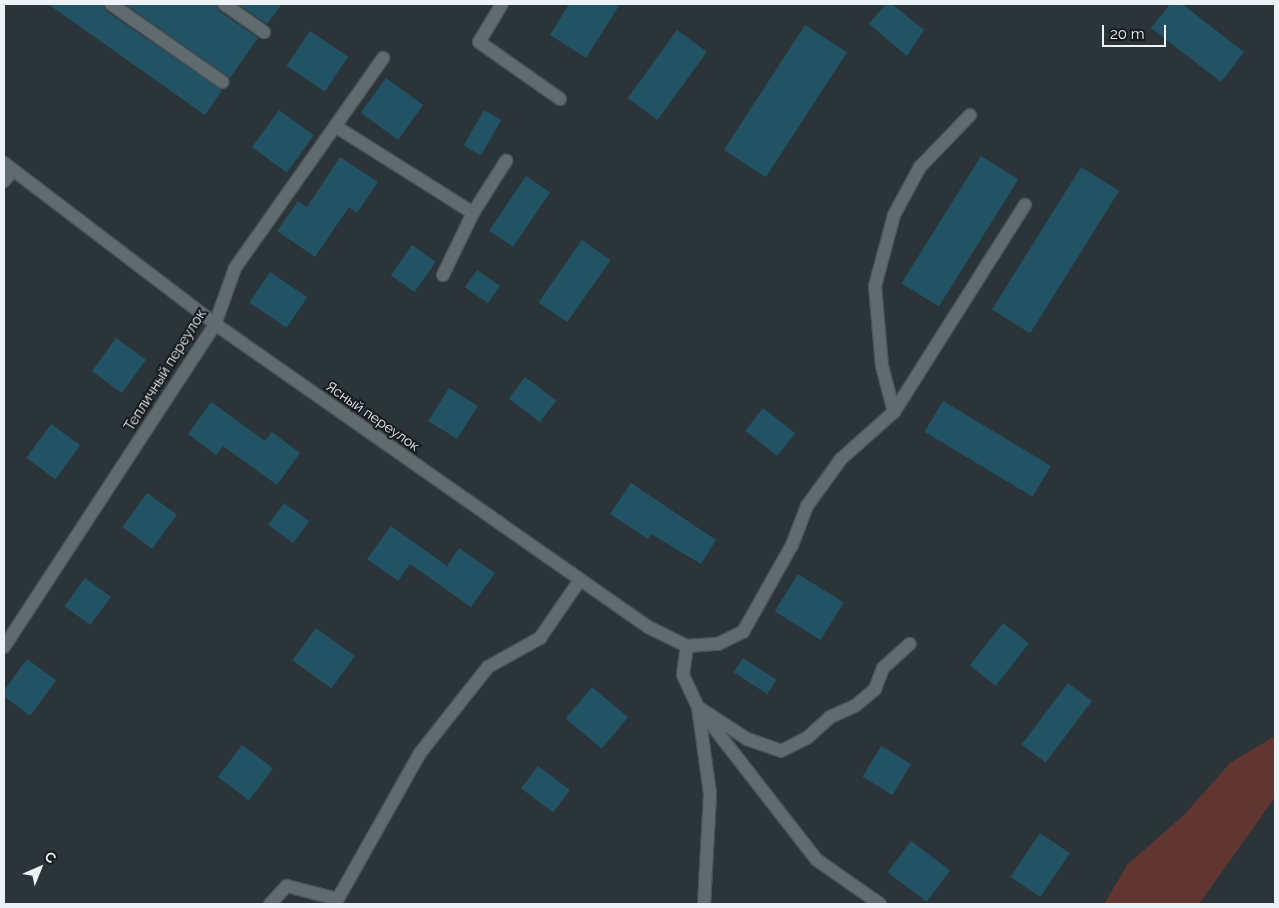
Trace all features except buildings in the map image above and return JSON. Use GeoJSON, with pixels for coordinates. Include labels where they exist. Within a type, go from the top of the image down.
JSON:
{"type":"FeatureCollection","features":[{"type":"Feature","properties":{"kind":"street"},"geometry":{"type":"LineString","coordinates":[[111,4],[223,82]]}},
{"type":"Feature","properties":{"kind":"street"},"geometry":{"type":"LineString","coordinates":[[224,4],[264,32]]}},
{"type":"Feature","properties":{"kind":"street"},"geometry":{"type":"LineString","coordinates":[[502,4],[479,42],[560,99]]}},
{"type":"Feature","properties":{"kind":"street","name":"Тепличный переулок"},"geometry":{"type":"LineString","coordinates":[[4,647],[215,324],[235,268],[383,58]]}},
{"type":"Feature","properties":{"kind":"street"},"geometry":{"type":"LineString","coordinates":[[894,412],[882,366],[875,286],[894,215],[916,175],[970,115]]}},
{"type":"Feature","properties":{"kind":"street"},"geometry":{"type":"LineString","coordinates":[[335,126],[473,213]]}},
{"type":"Feature","properties":{"kind":"street"},"geometry":{"type":"LineString","coordinates":[[443,275],[473,213],[506,161]]}},
{"type":"Feature","properties":{"kind":"street"},"geometry":{"type":"LineString","coordinates":[[4,181],[8,166]]}},
{"type":"Feature","properties":{"kind":"street","name":"Ясный переулок"},"geometry":{"type":"LineString","coordinates":[[8,166],[215,324],[648,627],[688,646],[718,644],[743,632],[792,545],[807,506],[841,459],[894,412]]}},
{"type":"Feature","properties":{"kind":"street"},"geometry":{"type":"LineString","coordinates":[[894,412],[1025,205]]}},
{"type":"Feature","properties":{"kind":"street"},"geometry":{"type":"LineString","coordinates":[[270,904],[287,886],[336,902],[420,753],[488,668],[540,638],[580,580]]}},
{"type":"Feature","properties":{"kind":"street"},"geometry":{"type":"LineString","coordinates":[[698,707],[747,739],[781,751],[807,738],[830,717],[855,706],[875,689],[883,668],[910,644]]}},
{"type":"Feature","properties":{"kind":"street"},"geometry":{"type":"LineString","coordinates":[[688,646],[683,675],[698,707],[817,860],[880,904]]}},
{"type":"Feature","properties":{"kind":"street"},"geometry":{"type":"LineString","coordinates":[[698,707],[710,794],[704,904]]}},
{"type":"Feature","properties":{"kind":"shaded area"},"geometry":{"type":"Polygon","coordinates":[[[1275,736],[1275,797],[1199,904],[1104,904],[1128,864],[1185,814],[1230,763],[1275,736]]]}}]}
